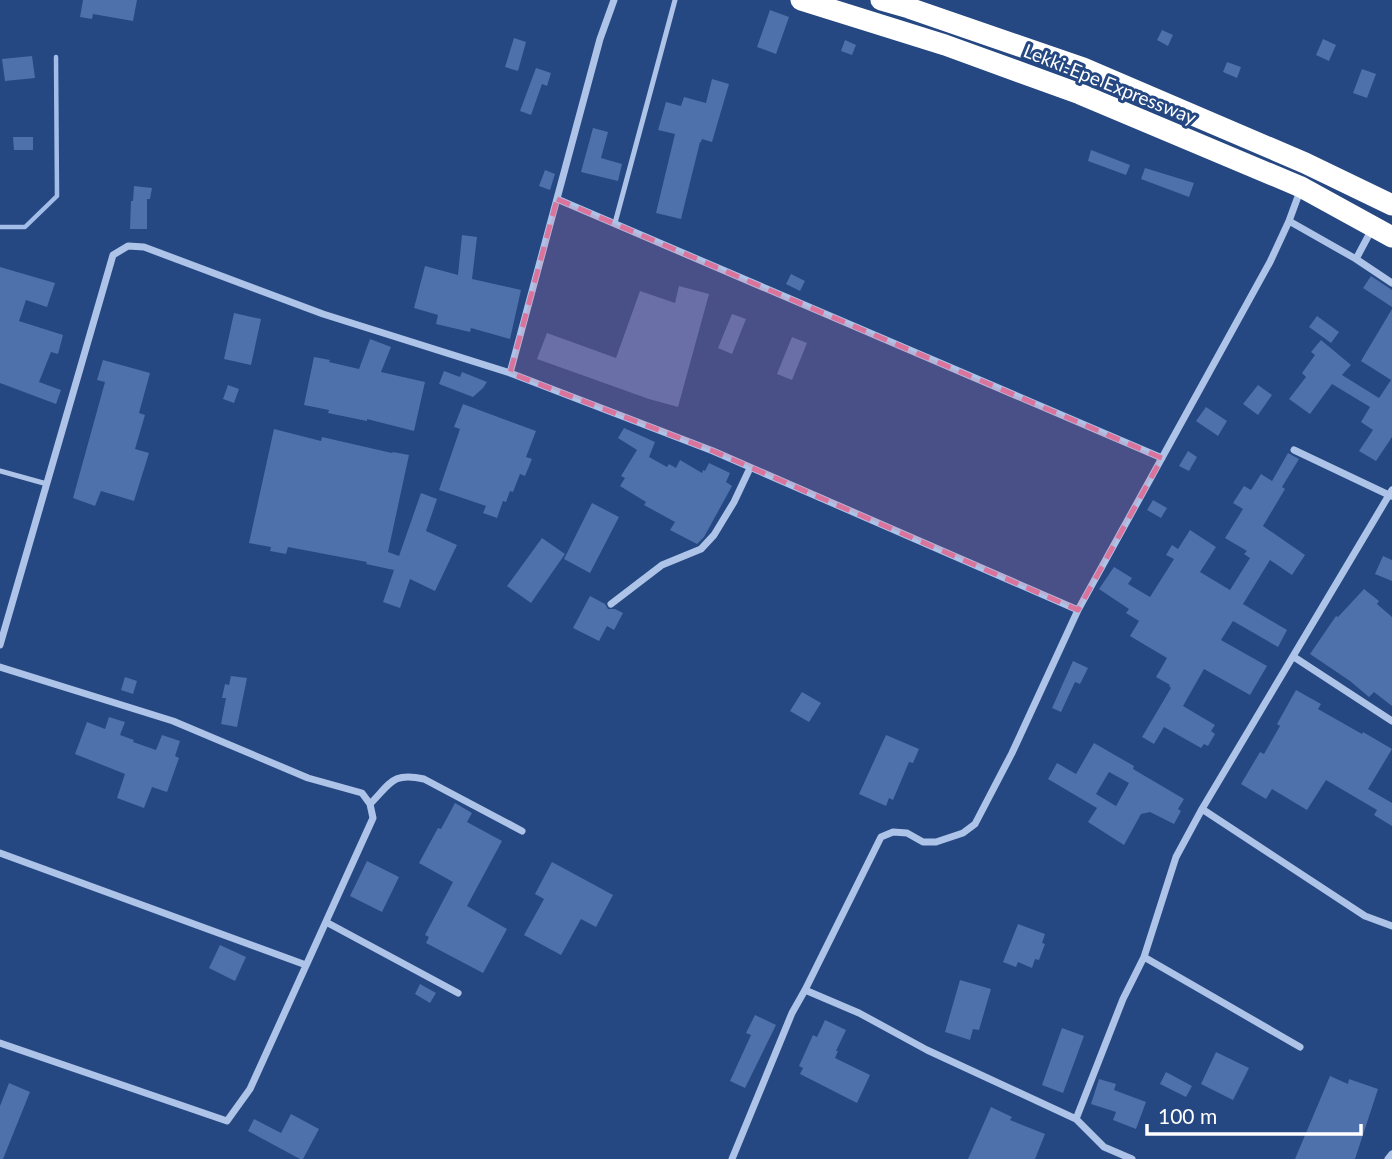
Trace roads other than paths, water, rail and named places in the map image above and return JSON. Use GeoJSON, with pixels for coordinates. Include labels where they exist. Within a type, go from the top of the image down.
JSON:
{"type":"FeatureCollection","features":[{"type":"Feature","properties":{"kind":"highway","name":"Lekki-Epe Expressway"},"geometry":{"type":"LineString","coordinates":[[801,0],[945,45],[1080,93],[1301,187],[1382,232]]}},
{"type":"Feature","properties":{"kind":"highway","name":"Lekki-Epe Expressway"},"geometry":{"type":"LineString","coordinates":[[881,0],[1083,68],[1306,163],[1392,205]]}},
{"type":"Feature","properties":{"kind":"street"},"geometry":{"type":"LineString","coordinates":[[510,373],[600,39],[614,0]]}},
{"type":"Feature","properties":{"kind":"street"},"geometry":{"type":"LineString","coordinates":[[732,1159],[792,1013],[806,990],[881,837],[893,832],[907,832],[923,842],[936,842],[963,833],[975,824],[1012,753],[1077,610],[1270,262],[1301,187]]}},
{"type":"Feature","properties":{"kind":"street"},"geometry":{"type":"LineString","coordinates":[[557,199],[1162,458]]}},
{"type":"Feature","properties":{"kind":"street"},"geometry":{"type":"LineString","coordinates":[[1289,221],[1392,283]]}},
{"type":"Feature","properties":{"kind":"street"},"geometry":{"type":"LineString","coordinates":[[1356,259],[1382,232]]}},
{"type":"Feature","properties":{"kind":"street"},"geometry":{"type":"LineString","coordinates":[[0,645],[113,255],[128,246],[144,247],[323,314],[510,373],[713,451],[1077,610]]}},
{"type":"Feature","properties":{"kind":"street"},"geometry":{"type":"LineString","coordinates":[[1076,1119],[1123,999],[1144,957],[1176,857],[1391,494],[1294,450]]}},
{"type":"Feature","properties":{"kind":"street"},"geometry":{"type":"LineString","coordinates":[[611,604],[662,565],[701,549],[714,535],[734,502],[750,468]]}},
{"type":"Feature","properties":{"kind":"street"},"geometry":{"type":"LineString","coordinates":[[1294,657],[1392,721]]}},
{"type":"Feature","properties":{"kind":"street"},"geometry":{"type":"LineString","coordinates":[[0,667],[173,721],[308,778],[362,793],[370,804],[373,818],[250,1089],[228,1121],[0,1043]]}},
{"type":"Feature","properties":{"kind":"street"},"geometry":{"type":"LineString","coordinates":[[370,804],[397,777],[408,775],[424,779],[522,831]]}},
{"type":"Feature","properties":{"kind":"street"},"geometry":{"type":"LineString","coordinates":[[1202,809],[1365,916],[1392,926]]}},
{"type":"Feature","properties":{"kind":"street"},"geometry":{"type":"LineString","coordinates":[[0,853],[306,965]]}},
{"type":"Feature","properties":{"kind":"street"},"geometry":{"type":"LineString","coordinates":[[326,922],[458,993]]}},
{"type":"Feature","properties":{"kind":"street"},"geometry":{"type":"LineString","coordinates":[[1144,957],[1300,1046]]}},
{"type":"Feature","properties":{"kind":"street"},"geometry":{"type":"LineString","coordinates":[[806,990],[1076,1119],[1104,1147],[1132,1159]]}},
{"type":"Feature","properties":{"kind":"street"},"geometry":{"type":"LineString","coordinates":[[1388,1159],[1392,1154]]}},
{"type":"Feature","properties":{"kind":"lane"},"geometry":{"type":"LineString","coordinates":[[615,223],[675,0]]}},
{"type":"Feature","properties":{"kind":"lane"},"geometry":{"type":"LineString","coordinates":[[0,471],[47,484]]}},
{"type":"Feature","properties":{"kind":"waterway"},"geometry":{"type":"LineString","coordinates":[[0,227],[25,227],[57,196],[56,57]]}}]}
